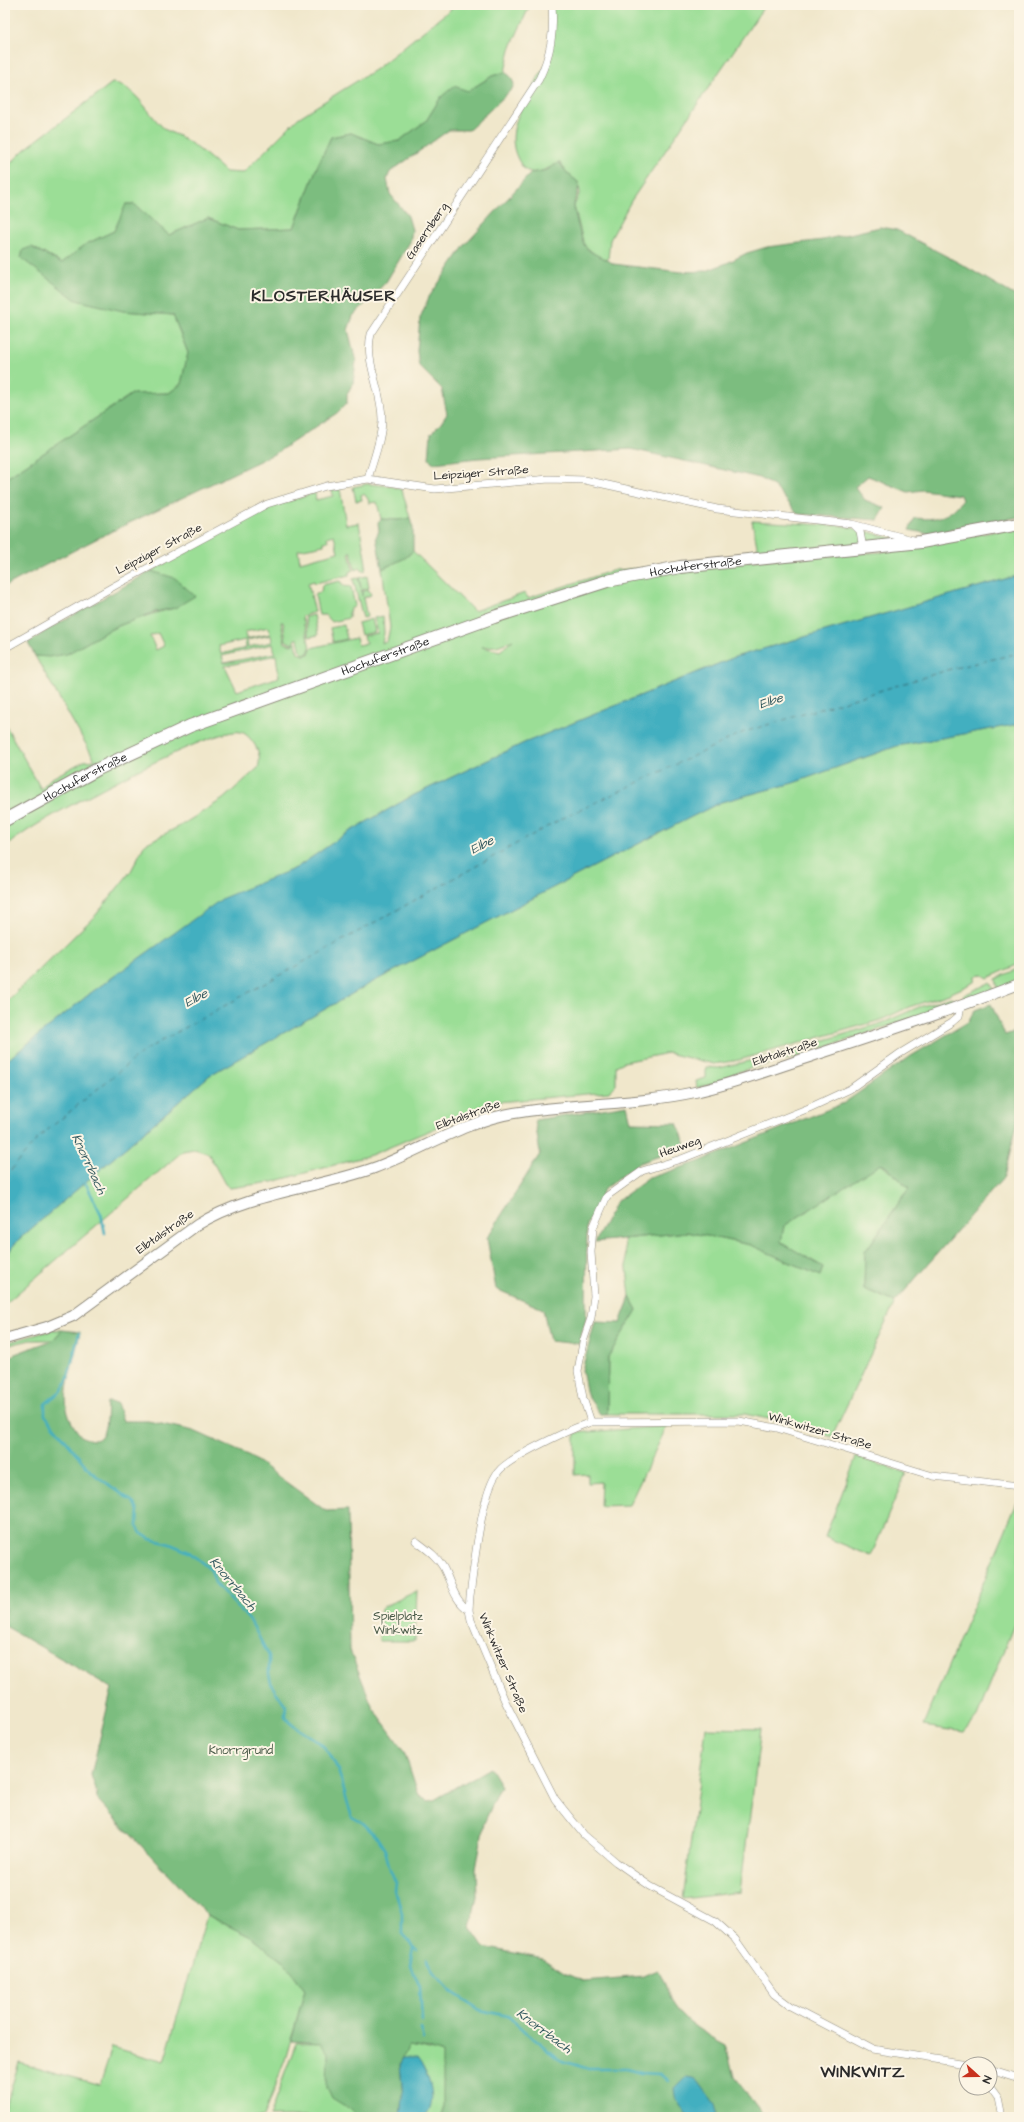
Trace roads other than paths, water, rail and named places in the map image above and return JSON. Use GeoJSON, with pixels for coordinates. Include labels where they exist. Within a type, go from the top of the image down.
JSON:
{"type":"FeatureCollection","features":[{"type":"Feature","properties":{"kind":"main road","name":"Hochuferstraße"},"geometry":{"type":"LineString","coordinates":[[5,820],[98,769],[190,726],[494,617],[607,581],[680,567],[921,542],[1019,524]]}},
{"type":"Feature","properties":{"kind":"street","name":"Gasernberg"},"geometry":{"type":"LineString","coordinates":[[368,479],[381,432],[382,419],[381,405],[369,349],[371,334],[539,80],[548,60],[552,39],[552,5]]}},
{"type":"Feature","properties":{"kind":"street","name":"Leipziger Straße"},"geometry":{"type":"LineString","coordinates":[[5,648],[116,585],[267,504],[326,486],[368,479],[435,489],[568,478],[609,484],[727,510],[852,524],[921,542]]}},
{"type":"Feature","properties":{"kind":"street"},"geometry":{"type":"LineString","coordinates":[[852,524],[860,531],[863,548]]}},
{"type":"Feature","properties":{"kind":"street","name":"Elbtalstraße"},"geometry":{"type":"LineString","coordinates":[[5,1339],[47,1327],[73,1316],[197,1225],[217,1213],[239,1205],[372,1168],[462,1130],[503,1115],[528,1111],[630,1102],[695,1092],[734,1082],[961,1007],[1019,984]]}},
{"type":"Feature","properties":{"kind":"street","name":"Heuweg"},"geometry":{"type":"LineString","coordinates":[[591,1422],[583,1398],[578,1371],[583,1342],[591,1318],[594,1296],[591,1252],[592,1228],[607,1196],[642,1171],[684,1158],[809,1108],[850,1089],[899,1054],[952,1022],[959,1016],[961,1007]]}},
{"type":"Feature","properties":{"kind":"street","name":"Winkwitzer Straße"},"geometry":{"type":"LineString","coordinates":[[958,2064],[872,2049],[790,2006],[774,1994],[735,1939],[715,1921],[650,1886],[616,1862],[584,1835],[555,1799],[535,1762],[505,1701],[471,1620],[469,1610],[483,1512],[497,1472],[508,1462],[577,1426],[591,1422],[739,1421],[777,1428],[933,1476],[1019,1486]]}},
{"type":"Feature","properties":{"kind":"street"},"geometry":{"type":"LineString","coordinates":[[416,1541],[434,1554],[442,1567],[459,1603],[469,1610]]}},
{"type":"Feature","properties":{"kind":"street"},"geometry":{"type":"LineString","coordinates":[[998,2072],[1019,2079]]}},
{"type":"Feature","properties":{"kind":"street"},"geometry":{"type":"LineString","coordinates":[[997,2096],[1002,2117]]}},
{"type":"Feature","properties":{"kind":"water","name":"Elbe"},"geometry":{"type":"Polygon","coordinates":[[[1019,575],[1019,724],[897,746],[793,783],[721,802],[581,873],[371,983],[210,1075],[17,1241],[5,1257],[5,1062],[92,992],[223,898],[296,868],[347,833],[412,796],[524,743],[735,657],[1019,575]]]}},
{"type":"Feature","properties":{"kind":"water"},"geometry":{"type":"Polygon","coordinates":[[[403,2058],[417,2058],[425,2071],[431,2087],[431,2103],[429,2111],[424,2117],[401,2116],[403,2097],[400,2063],[403,2058]]]}},
{"type":"Feature","properties":{"kind":"water"},"geometry":{"type":"Polygon","coordinates":[[[686,2077],[694,2078],[698,2081],[715,2104],[717,2111],[715,2117],[688,2117],[675,2096],[674,2089],[686,2077]]]}},
{"type":"Feature","properties":{"kind":"waterway","name":"Knorrbach"},"geometry":{"type":"LineString","coordinates":[[84,1180],[101,1214],[105,1233]]}},
{"type":"Feature","properties":{"kind":"waterway","name":"Knorrbach"},"geometry":{"type":"LineString","coordinates":[[79,1333],[68,1378],[62,1390],[45,1404],[45,1415],[91,1472],[133,1502],[138,1510],[137,1526],[141,1533],[150,1539],[170,1544],[189,1552],[211,1570],[215,1583],[251,1622],[269,1656],[269,1674],[272,1686],[286,1706],[285,1717],[297,1728],[320,1743],[327,1751],[337,1768],[352,1817],[363,1823],[376,1836],[385,1850],[390,1869],[396,1883],[395,1890],[402,1913],[402,1934],[418,1951]]}},
{"type":"Feature","properties":{"kind":"waterway"},"geometry":{"type":"LineString","coordinates":[[414,1948],[411,1966],[420,1987],[422,2021]]}},
{"type":"Feature","properties":{"kind":"waterway","name":"Knorrbach"},"geometry":{"type":"LineString","coordinates":[[426,1959],[435,1974],[452,1992],[480,2010],[508,2016],[524,2031],[562,2061],[589,2069],[626,2069],[641,2073],[660,2074],[668,2081]]}},
{"type":"Feature","properties":{"kind":"waterway"},"geometry":{"type":"LineString","coordinates":[[421,2029],[424,2040]]}},
{"type":"Feature","properties":{"kind":"district","name":"KLOSTERHÄUSER"},"geometry":{"type":"Point","coordinates":[324,296]}},
{"type":"Feature","properties":{"kind":"district","name":"WINKWITZ"},"geometry":{"type":"Point","coordinates":[863,2072]}},
{"type":"Feature","properties":{"kind":"park label","name":"Spielplatz Winkwitz"},"geometry":{"type":"Point","coordinates":[398,1623]}},
{"type":"Feature","properties":{"kind":"park label","name":"Knorrgrund"},"geometry":{"type":"Point","coordinates":[241,1750]}}]}
